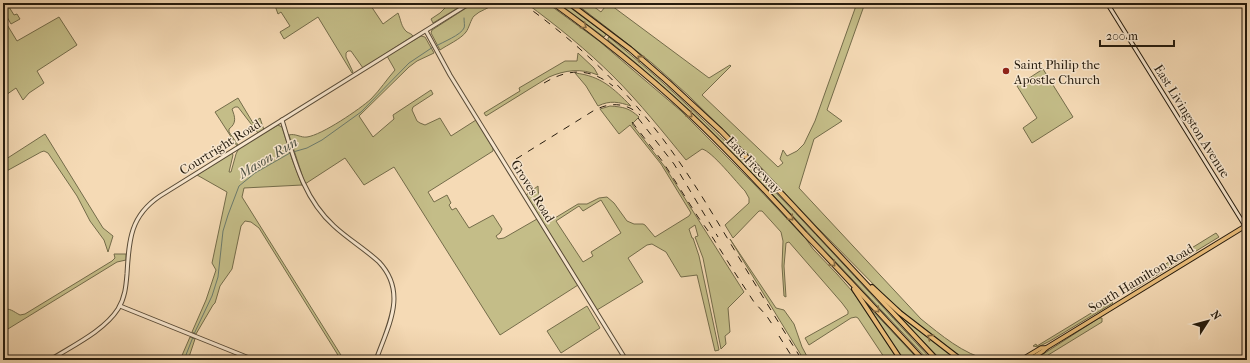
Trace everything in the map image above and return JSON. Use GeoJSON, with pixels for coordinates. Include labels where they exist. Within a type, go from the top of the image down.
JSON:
{"type":"FeatureCollection","features":[{"type":"Feature","properties":{"kind":"highway","name":"East Freeway"},"geometry":{"type":"LineString","coordinates":[[553,3],[616,51],[684,109],[740,164],[923,360]]}},
{"type":"Feature","properties":{"kind":"highway","name":"East Freeway"},"geometry":{"type":"LineString","coordinates":[[569,3],[630,49],[704,115],[766,177],[937,360]]}},
{"type":"Feature","properties":{"kind":"highway"},"geometry":{"type":"LineString","coordinates":[[830,245],[900,313],[961,360]]}},
{"type":"Feature","properties":{"kind":"highway"},"geometry":{"type":"LineString","coordinates":[[850,282],[901,360]]}},
{"type":"Feature","properties":{"kind":"main road","name":"South Hamilton Road"},"geometry":{"type":"LineString","coordinates":[[1029,360],[1046,348],[1246,227]]}},
{"type":"Feature","properties":{"kind":"main road","name":"South Hamilton Road"},"geometry":{"type":"LineString","coordinates":[[1021,360],[1041,348],[1046,348]]}},
{"type":"Feature","properties":{"kind":"street","name":"Courtright Road"},"geometry":{"type":"LineString","coordinates":[[50,360],[105,325],[120,306],[126,287],[128,249],[131,232],[134,224],[144,210],[157,198],[470,3]]}},
{"type":"Feature","properties":{"kind":"street","name":"East Livingston Avenue"},"geometry":{"type":"LineString","coordinates":[[1107,3],[1246,227]]}},
{"type":"Feature","properties":{"kind":"street","name":"Groves Road"},"geometry":{"type":"LineString","coordinates":[[426,31],[450,75],[626,360]]}},
{"type":"Feature","properties":{"kind":"street"},"geometry":{"type":"LineString","coordinates":[[282,120],[304,186],[320,211],[339,231],[379,262],[391,280],[394,294],[394,309],[376,360]]}},
{"type":"Feature","properties":{"kind":"street"},"geometry":{"type":"LineString","coordinates":[[120,306],[254,360]]}},
{"type":"Feature","properties":{"kind":"shaded area"},"geometry":{"type":"Polygon","coordinates":[[[274,3],[369,3],[383,24],[398,13],[403,28],[413,36],[363,68],[351,51],[348,51],[346,53],[346,57],[353,72],[352,73],[318,17],[284,39],[280,32],[290,26],[281,12],[278,14],[274,3]]]}},
{"type":"Feature","properties":{"kind":"shaded area"},"geometry":{"type":"Polygon","coordinates":[[[450,3],[466,3],[433,23],[431,19],[440,13],[450,3]]]}},
{"type":"Feature","properties":{"kind":"shaded area"},"geometry":{"type":"Polygon","coordinates":[[[474,3],[495,3],[473,17],[464,35],[440,50],[431,33],[432,30],[474,3]]]}},
{"type":"Feature","properties":{"kind":"shaded area"},"geometry":{"type":"Polygon","coordinates":[[[526,3],[547,3],[599,41],[681,111],[754,184],[852,291],[900,360],[886,360],[856,317],[851,318],[809,345],[805,338],[848,314],[848,311],[842,303],[789,242],[786,243],[784,266],[786,297],[784,296],[782,266],[783,241],[781,232],[762,211],[759,211],[733,238],[725,225],[749,203],[749,198],[745,191],[718,161],[706,151],[702,149],[686,160],[642,107],[614,77],[572,38],[526,3]]]}},
{"type":"Feature","properties":{"kind":"shaded area"},"geometry":{"type":"Polygon","coordinates":[[[558,3],[564,3],[606,34],[605,36],[604,37],[558,3]]]}},
{"type":"Feature","properties":{"kind":"shaded area"},"geometry":{"type":"Polygon","coordinates":[[[575,3],[589,3],[601,12],[608,3],[709,78],[730,65],[731,66],[702,95],[778,167],[783,163],[780,159],[783,150],[787,156],[797,151],[804,144],[815,121],[857,3],[865,3],[827,110],[842,121],[814,139],[799,188],[921,319],[961,349],[989,360],[965,360],[908,317],[886,297],[755,161],[688,95],[652,63],[575,3]]]}},
{"type":"Feature","properties":{"kind":"shaded area"},"geometry":{"type":"Polygon","coordinates":[[[9,7],[14,15],[17,14],[20,19],[11,24],[3,10],[9,7]]]}},
{"type":"Feature","properties":{"kind":"shaded area"},"geometry":{"type":"Polygon","coordinates":[[[59,17],[77,45],[37,71],[44,83],[29,93],[23,100],[16,88],[3,97],[3,18],[17,41],[59,17]]]}},
{"type":"Feature","properties":{"kind":"shaded area"},"geometry":{"type":"Polygon","coordinates":[[[421,36],[425,37],[434,53],[417,61],[409,67],[359,116],[373,137],[394,119],[393,115],[431,90],[433,94],[413,107],[412,110],[417,121],[420,123],[425,125],[440,118],[451,136],[476,120],[493,148],[493,151],[428,192],[434,202],[447,195],[451,203],[449,205],[452,210],[456,208],[469,228],[493,215],[502,229],[496,236],[498,239],[504,238],[537,219],[578,285],[500,335],[394,167],[364,185],[345,158],[305,184],[289,135],[307,137],[322,132],[358,109],[374,96],[395,70],[387,56],[421,36]]]}},
{"type":"Feature","properties":{"kind":"shaded area"},"geometry":{"type":"Polygon","coordinates":[[[609,37],[695,112],[736,152],[815,234],[932,360],[928,360],[765,186],[715,135],[636,63],[608,40],[609,37]]]}},
{"type":"Feature","properties":{"kind":"shaded area"},"geometry":{"type":"Polygon","coordinates":[[[578,53],[594,68],[598,75],[585,71],[567,71],[549,77],[486,116],[484,113],[520,91],[519,88],[565,61],[577,61],[578,53]]]}},
{"type":"Feature","properties":{"kind":"shaded area"},"geometry":{"type":"Polygon","coordinates":[[[1043,69],[1073,117],[1032,143],[1023,128],[1037,118],[1017,86],[1043,69]]]}},
{"type":"Feature","properties":{"kind":"shaded area"},"geometry":{"type":"Polygon","coordinates":[[[575,73],[592,77],[606,84],[631,106],[614,102],[598,106],[586,86],[575,73]]]}},
{"type":"Feature","properties":{"kind":"shaded area"},"geometry":{"type":"Polygon","coordinates":[[[238,98],[253,123],[260,118],[264,130],[258,133],[238,107],[235,107],[232,109],[234,122],[232,127],[229,129],[229,132],[238,145],[237,146],[215,112],[238,98]]]}},
{"type":"Feature","properties":{"kind":"shaded area"},"geometry":{"type":"Polygon","coordinates":[[[610,106],[623,108],[639,117],[632,124],[665,167],[744,292],[728,308],[730,332],[725,336],[726,344],[721,349],[703,258],[695,237],[698,236],[695,225],[689,229],[699,256],[719,350],[715,351],[697,275],[681,277],[666,252],[652,244],[647,245],[628,258],[643,282],[597,310],[526,195],[538,186],[540,200],[550,221],[578,204],[587,204],[599,198],[607,197],[614,203],[627,221],[634,224],[645,225],[655,237],[689,216],[691,213],[661,164],[630,125],[619,134],[600,109],[610,106]],[[601,200],[583,211],[579,206],[556,221],[583,262],[593,256],[591,252],[621,233],[601,200]]]}},
{"type":"Feature","properties":{"kind":"shaded area"},"geometry":{"type":"Polygon","coordinates":[[[278,125],[282,127],[302,185],[244,188],[242,197],[344,360],[341,360],[259,228],[251,222],[245,221],[241,226],[232,269],[220,286],[215,303],[196,334],[192,332],[206,300],[216,270],[212,263],[227,192],[197,175],[232,153],[233,155],[229,172],[231,172],[239,148],[278,125]]]}},
{"type":"Feature","properties":{"kind":"shaded area"},"geometry":{"type":"Polygon","coordinates":[[[45,134],[103,228],[113,236],[108,252],[104,240],[90,221],[77,196],[48,153],[44,151],[41,152],[3,173],[3,161],[45,134]]]}},
{"type":"Feature","properties":{"kind":"shaded area"},"geometry":{"type":"Polygon","coordinates":[[[1216,233],[1219,237],[1131,291],[1129,288],[1130,286],[1216,233]]]}},
{"type":"Feature","properties":{"kind":"shaded area"},"geometry":{"type":"Polygon","coordinates":[[[730,239],[776,308],[784,310],[794,324],[802,347],[809,360],[804,360],[730,239]]]}},
{"type":"Feature","properties":{"kind":"shaded area"},"geometry":{"type":"Polygon","coordinates":[[[114,254],[126,254],[126,260],[117,262],[3,332],[3,310],[9,309],[20,315],[25,314],[112,261],[115,258],[114,254]]]}},
{"type":"Feature","properties":{"kind":"shaded area"},"geometry":{"type":"Polygon","coordinates":[[[1111,301],[1113,303],[1050,341],[1038,347],[1033,346],[1036,344],[1037,346],[1111,301]]]}},
{"type":"Feature","properties":{"kind":"shaded area"},"geometry":{"type":"Polygon","coordinates":[[[587,306],[600,328],[561,353],[547,331],[587,306]]]}},
{"type":"Feature","properties":{"kind":"shaded area"},"geometry":{"type":"Polygon","coordinates":[[[869,307],[915,356],[918,360],[903,360],[869,307]]]}},
{"type":"Feature","properties":{"kind":"shaded area"},"geometry":{"type":"Polygon","coordinates":[[[900,315],[958,360],[941,360],[899,316],[900,315]]]}},
{"type":"Feature","properties":{"kind":"shaded area"},"geometry":{"type":"Polygon","coordinates":[[[1099,318],[1102,318],[1102,322],[1040,360],[1034,360],[1099,318]]]}},
{"type":"Feature","properties":{"kind":"shaded area"},"geometry":{"type":"Polygon","coordinates":[[[190,337],[195,339],[188,360],[180,360],[190,337]]]}},
{"type":"Feature","properties":{"kind":"waterway","name":"Mason Run"},"geometry":{"type":"LineString","coordinates":[[436,46],[456,36],[462,31],[464,27],[464,18]]}},
{"type":"Feature","properties":{"kind":"waterway","name":"Mason Run"},"geometry":{"type":"LineString","coordinates":[[293,152],[307,148],[322,140],[361,112],[409,63],[433,47]]}},
{"type":"Feature","properties":{"kind":"waterway","name":"Mason Run"},"geometry":{"type":"LineString","coordinates":[[194,334],[212,296],[218,277],[223,231],[239,186],[255,173],[290,153]]}},
{"type":"Feature","properties":{"kind":"waterway","name":"Mason Run"},"geometry":{"type":"LineString","coordinates":[[184,360],[193,337]]}},
{"type":"Feature","properties":{"kind":"railway"},"geometry":{"type":"LineString","coordinates":[[522,3],[558,30],[608,75],[652,125],[673,153],[711,211],[802,360]]}},
{"type":"Feature","properties":{"kind":"railway"},"geometry":{"type":"LineString","coordinates":[[544,83],[562,75],[579,72],[596,76],[613,86]]}},
{"type":"Feature","properties":{"kind":"railway"},"geometry":{"type":"LineString","coordinates":[[516,159],[599,108],[611,105],[623,106],[640,115]]}},
{"type":"Feature","properties":{"kind":"railway"},"geometry":{"type":"LineString","coordinates":[[638,118],[674,164],[718,237]]}},
{"type":"Feature","properties":{"kind":"railway"},"geometry":{"type":"LineString","coordinates":[[632,122],[663,162],[754,302],[766,315],[774,327]]}},
{"type":"Feature","properties":{"kind":"railway"},"geometry":{"type":"LineString","coordinates":[[779,336],[794,360]]}},
{"type":"Feature","properties":{"kind":"place","name":"Saint Philip the Apostle Church"},"geometry":{"type":"Point","coordinates":[1006,71]}}]}
